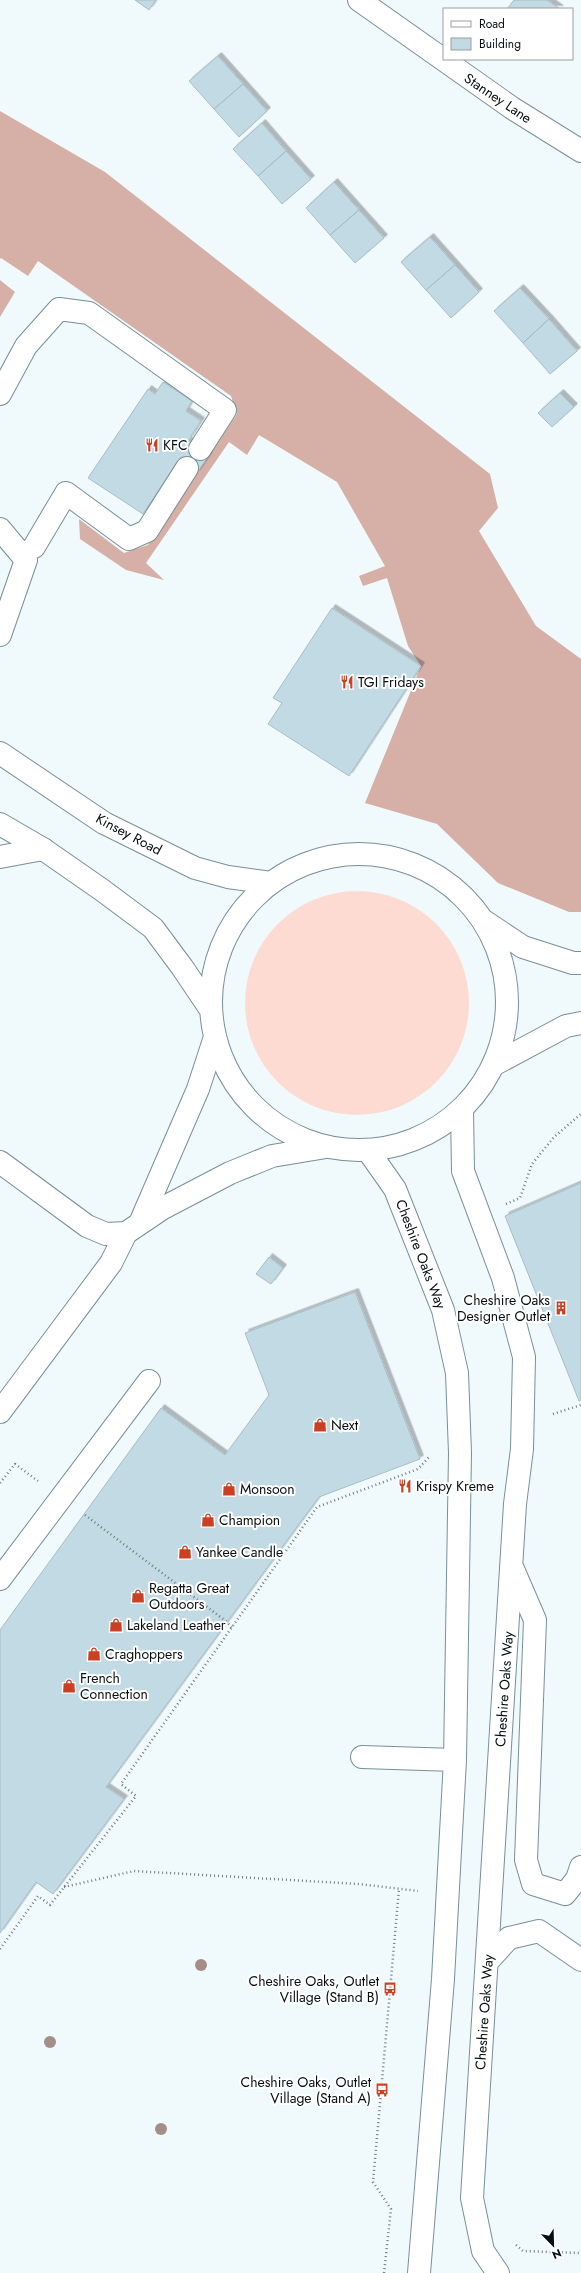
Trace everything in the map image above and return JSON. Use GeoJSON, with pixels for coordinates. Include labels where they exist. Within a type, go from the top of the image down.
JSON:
{"type":"FeatureCollection","features":[{"type":"Feature","properties":{"kind":"street","name":"Stanney Lane"},"geometry":{"type":"LineString","coordinates":[[358,0],[443,60]]}},
{"type":"Feature","properties":{"kind":"street","name":"Stanney Lane"},"geometry":{"type":"LineString","coordinates":[[444,60],[512,108],[581,150]]}},
{"type":"Feature","properties":{"kind":"street"},"geometry":{"type":"LineString","coordinates":[[0,394],[24,352],[59,309],[90,313],[224,410],[200,449]]}},
{"type":"Feature","properties":{"kind":"street"},"geometry":{"type":"LineString","coordinates":[[34,547],[66,493],[129,539],[147,531],[187,468]]}},
{"type":"Feature","properties":{"kind":"street"},"geometry":{"type":"LineString","coordinates":[[0,529],[26,560],[0,635]]}},
{"type":"Feature","properties":{"kind":"street","name":"Kinsey Road"},"geometry":{"type":"LineString","coordinates":[[2,750],[104,823],[195,868],[228,877],[271,883]]}},
{"type":"Feature","properties":{"kind":"street"},"geometry":{"type":"LineString","coordinates":[[0,824],[43,849],[153,928],[211,1010]]}},
{"type":"Feature","properties":{"kind":"street"},"geometry":{"type":"LineString","coordinates":[[0,856],[43,849]]}},
{"type":"Feature","properties":{"kind":"street"},"geometry":{"type":"LineString","coordinates":[[326,1147],[278,1126],[248,1100],[226,1068],[215,1037],[211,1010],[213,975],[224,940],[244,908],[271,883],[312,861],[359,854],[407,861],[450,884],[483,920],[523,947],[573,963],[581,963]]}},
{"type":"Feature","properties":{"kind":"street"},"geometry":{"type":"LineString","coordinates":[[0,1162],[87,1226],[106,1234],[132,1229],[169,1204],[230,1173],[272,1156],[326,1147],[369,1152],[400,1145],[431,1132],[462,1109],[484,1083],[494,1064],[506,1027],[508,1000],[501,958],[483,920]]}},
{"type":"Feature","properties":{"kind":"street"},"geometry":{"type":"LineString","coordinates":[[494,1064],[566,1026],[581,1023]]}},
{"type":"Feature","properties":{"kind":"street"},"geometry":{"type":"LineString","coordinates":[[0,1412],[111,1263],[132,1229],[198,1089],[215,1037]]}},
{"type":"Feature","properties":{"kind":"street","name":"Cheshire Oaks Way"},"geometry":{"type":"LineString","coordinates":[[462,1109],[463,1172],[503,1278],[524,1356],[522,1449],[511,1564],[472,2198],[483,2251],[498,2273]]}},
{"type":"Feature","properties":{"kind":"street","name":"Cheshire Oaks Way"},"geometry":{"type":"LineString","coordinates":[[369,1152],[395,1189],[443,1310],[457,1373],[460,1452],[455,1760],[449,1895],[419,2273]]}},
{"type":"Feature","properties":{"kind":"street"},"geometry":{"type":"LineString","coordinates":[[0,1579],[60,1497],[149,1381]]}},
{"type":"Feature","properties":{"kind":"street"},"geometry":{"type":"LineString","coordinates":[[511,1564],[535,1620],[526,1860],[533,1884],[565,1894],[577,1879],[581,1867]]}},
{"type":"Feature","properties":{"kind":"street"},"geometry":{"type":"LineString","coordinates":[[362,1757],[455,1760]]}},
{"type":"Feature","properties":{"kind":"street"},"geometry":{"type":"LineString","coordinates":[[487,1962],[509,1938],[539,1931],[581,1960]]}},
{"type":"Feature","properties":{"kind":"path"},"geometry":{"type":"LineString","coordinates":[[500,1206],[520,1198],[532,1164],[554,1137],[581,1114]]}},
{"type":"Feature","properties":{"kind":"path"},"geometry":{"type":"LineString","coordinates":[[548,1416],[581,1405]]}},
{"type":"Feature","properties":{"kind":"path"},"geometry":{"type":"LineString","coordinates":[[0,1949],[38,1896],[50,1905],[136,1796],[121,1784],[317,1507],[418,1469],[432,1454],[460,1452]]}},
{"type":"Feature","properties":{"kind":"path"},"geometry":{"type":"LineString","coordinates":[[0,1484],[15,1464],[227,1622],[232,1628]]}},
{"type":"Feature","properties":{"kind":"path"},"geometry":{"type":"LineString","coordinates":[[63,1887],[134,1871],[359,1884],[449,1895]]}},
{"type":"Feature","properties":{"kind":"path"},"geometry":{"type":"LineString","coordinates":[[384,2273],[391,2209],[374,2182],[399,1889]]}},
{"type":"Feature","properties":{"kind":"shaded area"},"geometry":{"type":"Polygon","coordinates":[[[0,111],[105,172],[490,474],[498,508],[479,531],[536,626],[581,659],[581,912],[569,912],[498,883],[437,824],[365,803],[421,666],[408,646],[387,578],[363,586],[359,576],[385,566],[337,482],[259,435],[247,455],[229,442],[146,563],[164,580],[126,570],[80,539],[79,519],[124,553],[148,545],[237,414],[231,396],[38,261],[28,276],[1,258],[0,259],[0,111]]]}},
{"type":"Feature","properties":{"kind":"shaded area"},"geometry":{"type":"Polygon","coordinates":[[[0,280],[15,292],[0,317],[0,280]]]}},
{"type":"Feature","properties":{"kind":"shaded area"},"geometry":{"type":"Polygon","coordinates":[[[346,891],[368,891],[400,899],[410,904],[428,916],[444,932],[461,960],[467,981],[469,1003],[467,1025],[461,1046],[444,1074],[428,1090],[400,1107],[368,1115],[346,1115],[314,1107],[304,1102],[286,1090],[270,1074],[253,1046],[245,1014],[245,992],[253,960],[258,950],[270,932],[286,916],[314,899],[346,891]]]}},
{"type":"Feature","properties":{"kind":"building"},"geometry":{"type":"Polygon","coordinates":[[[135,0],[156,0],[149,10],[135,0]]]}},
{"type":"Feature","properties":{"kind":"building"},"geometry":{"type":"Polygon","coordinates":[[[514,0],[547,0],[559,8],[508,8],[514,0]]]}},
{"type":"Feature","properties":{"kind":"building"},"geometry":{"type":"Polygon","coordinates":[[[218,56],[243,84],[214,109],[189,81],[218,56]]]}},
{"type":"Feature","properties":{"kind":"building"},"geometry":{"type":"Polygon","coordinates":[[[243,84],[267,111],[239,137],[214,109],[243,84]]]}},
{"type":"Feature","properties":{"kind":"building"},"geometry":{"type":"Polygon","coordinates":[[[262,123],[286,151],[258,176],[233,149],[262,123]]]}},
{"type":"Feature","properties":{"kind":"building"},"geometry":{"type":"Polygon","coordinates":[[[286,151],[311,179],[282,204],[258,176],[286,151]]]}},
{"type":"Feature","properties":{"kind":"building"},"geometry":{"type":"Polygon","coordinates":[[[334,182],[359,210],[330,235],[306,208],[334,182]]]}},
{"type":"Feature","properties":{"kind":"building"},"geometry":{"type":"Polygon","coordinates":[[[359,210],[384,238],[355,263],[330,235],[359,210]]]}},
{"type":"Feature","properties":{"kind":"building"},"geometry":{"type":"Polygon","coordinates":[[[430,237],[455,265],[426,290],[401,262],[430,237]]]}},
{"type":"Feature","properties":{"kind":"building"},"geometry":{"type":"Polygon","coordinates":[[[455,265],[479,292],[451,318],[426,290],[455,265]]]}},
{"type":"Feature","properties":{"kind":"building"},"geometry":{"type":"Polygon","coordinates":[[[520,288],[549,319],[523,343],[494,311],[520,288]]]}},
{"type":"Feature","properties":{"kind":"building"},"geometry":{"type":"Polygon","coordinates":[[[549,319],[577,351],[550,374],[523,343],[549,319]]]}},
{"type":"Feature","properties":{"kind":"building","name":"KFC"},"geometry":{"type":"Polygon","coordinates":[[[163,382],[192,401],[186,411],[201,421],[188,441],[209,455],[196,474],[177,462],[143,514],[88,478],[148,389],[155,394],[163,382]]]}},
{"type":"Feature","properties":{"kind":"building"},"geometry":{"type":"Polygon","coordinates":[[[560,393],[574,407],[552,427],[538,413],[560,393]]]}},
{"type":"Feature","properties":{"kind":"building","name":"TGI Fridays"},"geometry":{"type":"Polygon","coordinates":[[[332,608],[421,666],[349,776],[268,724],[282,703],[273,698],[332,608]]]}},
{"type":"Feature","properties":{"kind":"building","name":"Cheshire Oaks Designer Outlet"},"geometry":{"type":"Polygon","coordinates":[[[581,1183],[581,1400],[579,1401],[505,1216],[581,1183]]]}},
{"type":"Feature","properties":{"kind":"building"},"geometry":{"type":"Polygon","coordinates":[[[269,1257],[283,1268],[271,1284],[256,1274],[269,1257]]]}},
{"type":"Feature","properties":{"kind":"building"},"geometry":{"type":"Polygon","coordinates":[[[355,1292],[420,1459],[319,1497],[106,1787],[124,1799],[53,1894],[36,1882],[0,1933],[0,1630],[161,1408],[225,1455],[269,1395],[245,1333],[355,1292]]]}},
{"type":"Feature","properties":{"kind":"place","name":"KFC"},"geometry":{"type":"Point","coordinates":[152,445]}},
{"type":"Feature","properties":{"kind":"place","name":"TGI Fridays"},"geometry":{"type":"Point","coordinates":[347,682]}},
{"type":"Feature","properties":{"kind":"place","name":"Cheshire Oaks Designer Outlet"},"geometry":{"type":"Point","coordinates":[561,1308]}},
{"type":"Feature","properties":{"kind":"place","name":"Next"},"geometry":{"type":"Point","coordinates":[320,1425]}},
{"type":"Feature","properties":{"kind":"place","name":"Krispy Kreme"},"geometry":{"type":"Point","coordinates":[405,1486]}},
{"type":"Feature","properties":{"kind":"place","name":"Monsoon"},"geometry":{"type":"Point","coordinates":[229,1489]}},
{"type":"Feature","properties":{"kind":"place","name":"Champion"},"geometry":{"type":"Point","coordinates":[208,1520]}},
{"type":"Feature","properties":{"kind":"place","name":"Yankee Candle"},"geometry":{"type":"Point","coordinates":[185,1552]}},
{"type":"Feature","properties":{"kind":"place","name":"Regatta Great Outdoors"},"geometry":{"type":"Point","coordinates":[138,1596]}},
{"type":"Feature","properties":{"kind":"place","name":"Lakeland Leather"},"geometry":{"type":"Point","coordinates":[116,1625]}},
{"type":"Feature","properties":{"kind":"place","name":"Craghoppers"},"geometry":{"type":"Point","coordinates":[94,1654]}},
{"type":"Feature","properties":{"kind":"place","name":"French Connection"},"geometry":{"type":"Point","coordinates":[69,1686]}},
{"type":"Feature","properties":{"kind":"place","name":"Cheshire Oaks, Outlet Village (Stand B)"},"geometry":{"type":"Point","coordinates":[390,1989]}},
{"type":"Feature","properties":{"kind":"place","name":"Cheshire Oaks, Outlet Village (Stand A)"},"geometry":{"type":"Point","coordinates":[382,2090]}}]}
